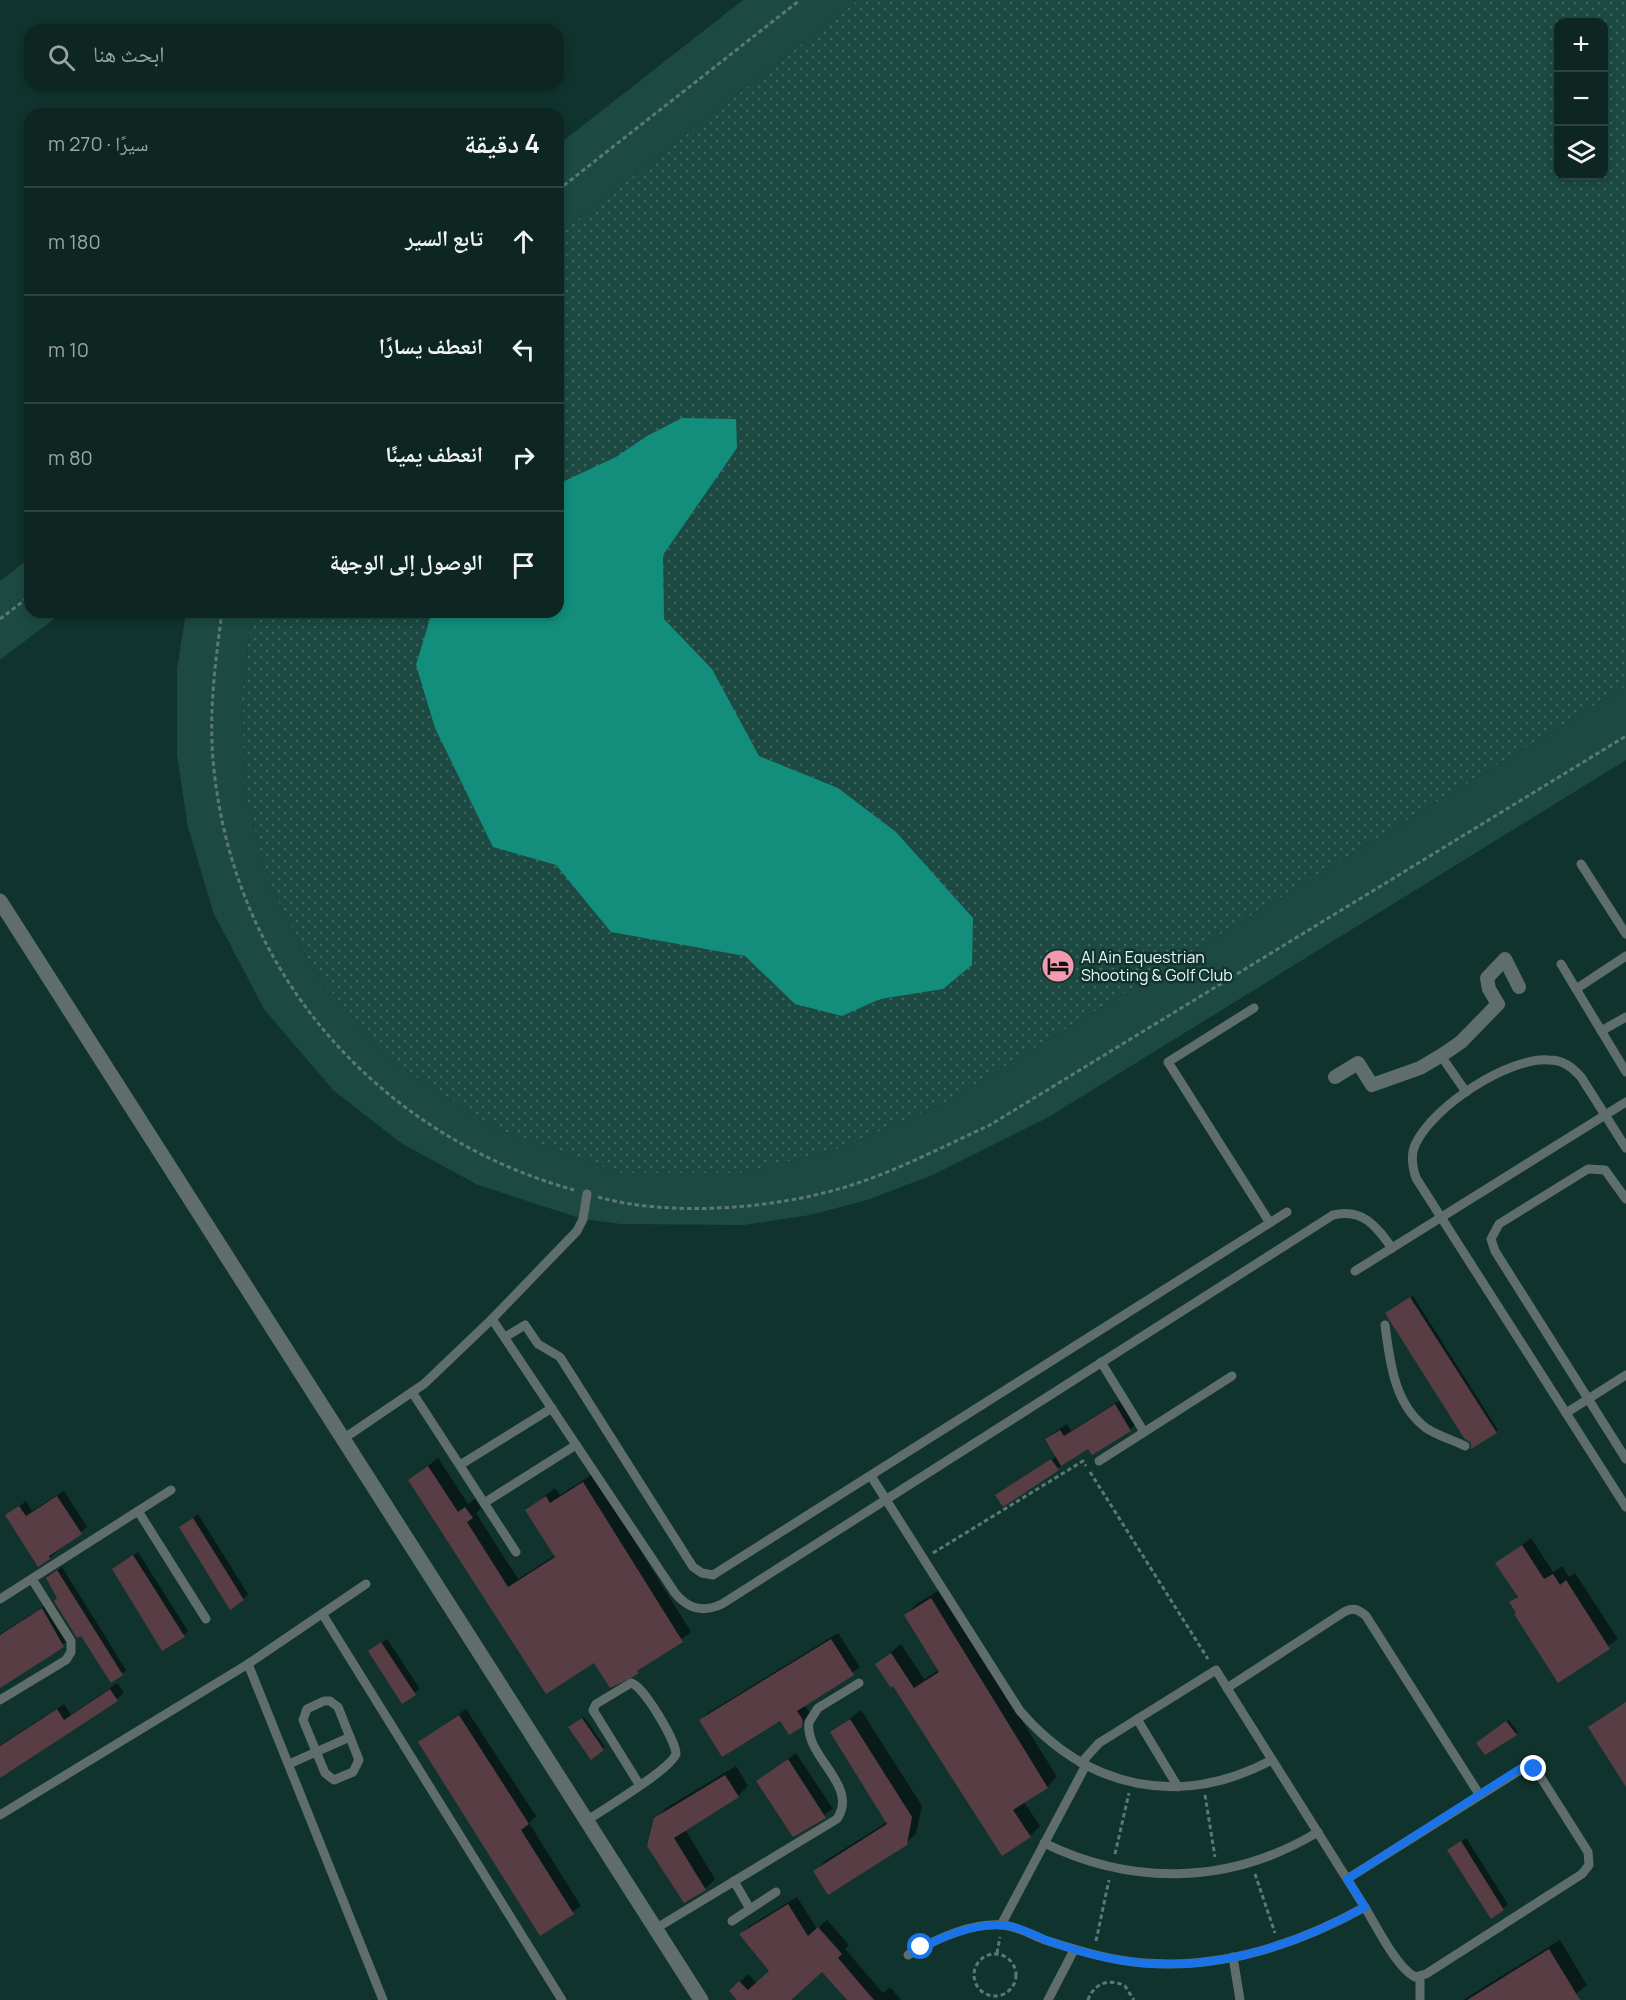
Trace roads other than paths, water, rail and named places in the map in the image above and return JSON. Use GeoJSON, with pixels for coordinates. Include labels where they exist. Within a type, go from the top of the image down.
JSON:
{"type":"FeatureCollection","features":[{"type":"Feature","properties":{"kind":"street"},"geometry":{"type":"LineString","coordinates":[[0,901],[701,2000]]}},
{"type":"Feature","properties":{"kind":"street"},"geometry":{"type":"LineString","coordinates":[[1335,1077],[1358,1064],[1372,1085],[1420,1068],[1461,1042],[1498,1004],[1489,989],[1487,978],[1505,959],[1519,987]]}},
{"type":"Feature","properties":{"kind":"lane"},"geometry":{"type":"LineString","coordinates":[[1581,864],[1626,934]]}},
{"type":"Feature","properties":{"kind":"lane"},"geometry":{"type":"LineString","coordinates":[[1575,989],[1626,956]]}},
{"type":"Feature","properties":{"kind":"lane"},"geometry":{"type":"LineString","coordinates":[[1561,964],[1626,1072]]}},
{"type":"Feature","properties":{"kind":"lane"},"geometry":{"type":"LineString","coordinates":[[1254,1008],[1168,1062],[1270,1223]]}},
{"type":"Feature","properties":{"kind":"lane"},"geometry":{"type":"LineString","coordinates":[[1601,1031],[1626,1017]]}},
{"type":"Feature","properties":{"kind":"lane"},"geometry":{"type":"LineString","coordinates":[[1442,1055],[1466,1092]]}},
{"type":"Feature","properties":{"kind":"lane"},"geometry":{"type":"LineString","coordinates":[[1626,1148],[1571,1067],[1548,1059],[1514,1067],[1466,1092],[1426,1128],[1415,1144],[1412,1154],[1416,1178],[1626,1507]]}},
{"type":"Feature","properties":{"kind":"lane"},"geometry":{"type":"LineString","coordinates":[[1354,1271],[1626,1102]]}},
{"type":"Feature","properties":{"kind":"lane"},"geometry":{"type":"LineString","coordinates":[[1626,1199],[1605,1170],[1588,1169],[1499,1224],[1491,1239],[1495,1251],[1626,1460]]}},
{"type":"Feature","properties":{"kind":"lane"},"geometry":{"type":"LineString","coordinates":[[343,1439],[412,1392],[492,1319],[577,1231],[583,1219],[587,1194]]}},
{"type":"Feature","properties":{"kind":"lane"},"geometry":{"type":"LineString","coordinates":[[505,1337],[525,1325],[538,1344],[560,1357],[693,1567],[702,1574],[718,1573],[1287,1212]]}},
{"type":"Feature","properties":{"kind":"lane"},"geometry":{"type":"LineString","coordinates":[[492,1319],[681,1601],[701,1610],[722,1604],[1334,1215],[1352,1213],[1370,1220],[1392,1248]]}},
{"type":"Feature","properties":{"kind":"lane"},"geometry":{"type":"LineString","coordinates":[[1385,1325],[1393,1378],[1414,1416],[1433,1432],[1465,1446]]}},
{"type":"Feature","properties":{"kind":"lane"},"geometry":{"type":"LineString","coordinates":[[1101,1362],[1144,1432]]}},
{"type":"Feature","properties":{"kind":"lane"},"geometry":{"type":"LineString","coordinates":[[1566,1413],[1626,1375]]}},
{"type":"Feature","properties":{"kind":"lane"},"geometry":{"type":"LineString","coordinates":[[1099,1461],[1232,1376]]}},
{"type":"Feature","properties":{"kind":"lane"},"geometry":{"type":"LineString","coordinates":[[412,1392],[516,1552]]}},
{"type":"Feature","properties":{"kind":"lane"},"geometry":{"type":"LineString","coordinates":[[460,1465],[552,1408]]}},
{"type":"Feature","properties":{"kind":"lane"},"geometry":{"type":"LineString","coordinates":[[484,1503],[576,1445]]}},
{"type":"Feature","properties":{"kind":"lane"},"geometry":{"type":"LineString","coordinates":[[871,1476],[1020,1711],[1053,1743],[1083,1764],[1131,1782],[1178,1787],[1203,1785],[1239,1775],[1272,1760]]}},
{"type":"Feature","properties":{"kind":"lane"},"geometry":{"type":"LineString","coordinates":[[0,1599],[171,1490]]}},
{"type":"Feature","properties":{"kind":"lane"},"geometry":{"type":"LineString","coordinates":[[138,1511],[206,1619]]}},
{"type":"Feature","properties":{"kind":"lane"},"geometry":{"type":"LineString","coordinates":[[0,1700],[66,1660],[71,1652],[71,1641],[32,1579]]}},
{"type":"Feature","properties":{"kind":"lane"},"geometry":{"type":"LineString","coordinates":[[0,1815],[248,1664],[366,1584]]}},
{"type":"Feature","properties":{"kind":"lane"},"geometry":{"type":"LineString","coordinates":[[1227,1688],[1344,1612],[1355,1608],[1366,1616],[1479,1794]]}},
{"type":"Feature","properties":{"kind":"lane"},"geometry":{"type":"LineString","coordinates":[[323,1615],[562,2000]]}},
{"type":"Feature","properties":{"kind":"lane"},"geometry":{"type":"LineString","coordinates":[[248,1664],[383,2000]]}},
{"type":"Feature","properties":{"kind":"lane"},"geometry":{"type":"LineString","coordinates":[[1001,1925],[1083,1764],[1099,1743],[1216,1670],[1406,1971],[1420,1977]]}},
{"type":"Feature","properties":{"kind":"lane"},"geometry":{"type":"LineString","coordinates":[[586,1821],[671,1763],[676,1748],[641,1688],[632,1683],[596,1704],[593,1710],[639,1784]]}},
{"type":"Feature","properties":{"kind":"lane"},"geometry":{"type":"LineString","coordinates":[[656,1929],[837,1819],[843,1802],[841,1791],[811,1741],[808,1727],[811,1717],[818,1708],[859,1683]]}},
{"type":"Feature","properties":{"kind":"lane"},"geometry":{"type":"LineString","coordinates":[[324,1701],[334,1703],[359,1760],[353,1772],[338,1779],[330,1779],[316,1752],[303,1720],[304,1712],[309,1707],[324,1701]]}},
{"type":"Feature","properties":{"kind":"lane"},"geometry":{"type":"LineString","coordinates":[[1137,1719],[1178,1787]]}},
{"type":"Feature","properties":{"kind":"lane"},"geometry":{"type":"LineString","coordinates":[[289,1764],[350,1737]]}},
{"type":"Feature","properties":{"kind":"lane"},"geometry":{"type":"LineString","coordinates":[[1347,1879],[1521,1768],[1534,1769],[1588,1852],[1589,1864],[1582,1874],[1420,1977]]}},
{"type":"Feature","properties":{"kind":"lane"},"geometry":{"type":"LineString","coordinates":[[1044,1843],[1084,1861],[1125,1871],[1178,1875],[1218,1871],[1252,1863],[1286,1850],[1318,1832]]}},
{"type":"Feature","properties":{"kind":"lane"},"geometry":{"type":"LineString","coordinates":[[734,1881],[750,1909]]}},
{"type":"Feature","properties":{"kind":"lane"},"geometry":{"type":"LineString","coordinates":[[732,1921],[776,1892]]}},
{"type":"Feature","properties":{"kind":"lane"},"geometry":{"type":"LineString","coordinates":[[908,1955],[951,1935],[1001,1925],[1074,1950],[1144,1962],[1197,1962],[1233,1957],[1280,1946],[1309,1935],[1365,1907]]}},
{"type":"Feature","properties":{"kind":"lane"},"geometry":{"type":"LineString","coordinates":[[1048,2000],[1074,1950]]}},
{"type":"Feature","properties":{"kind":"lane"},"geometry":{"type":"LineString","coordinates":[[1233,1957],[1240,2000]]}},
{"type":"Feature","properties":{"kind":"lane"},"geometry":{"type":"LineString","coordinates":[[1420,1977],[1420,2000]]}},
{"type":"Feature","properties":{"kind":"place","name":"Al Ain Equestrian Shooting & Golf Club"},"geometry":{"type":"Point","coordinates":[1058,966]}}]}
